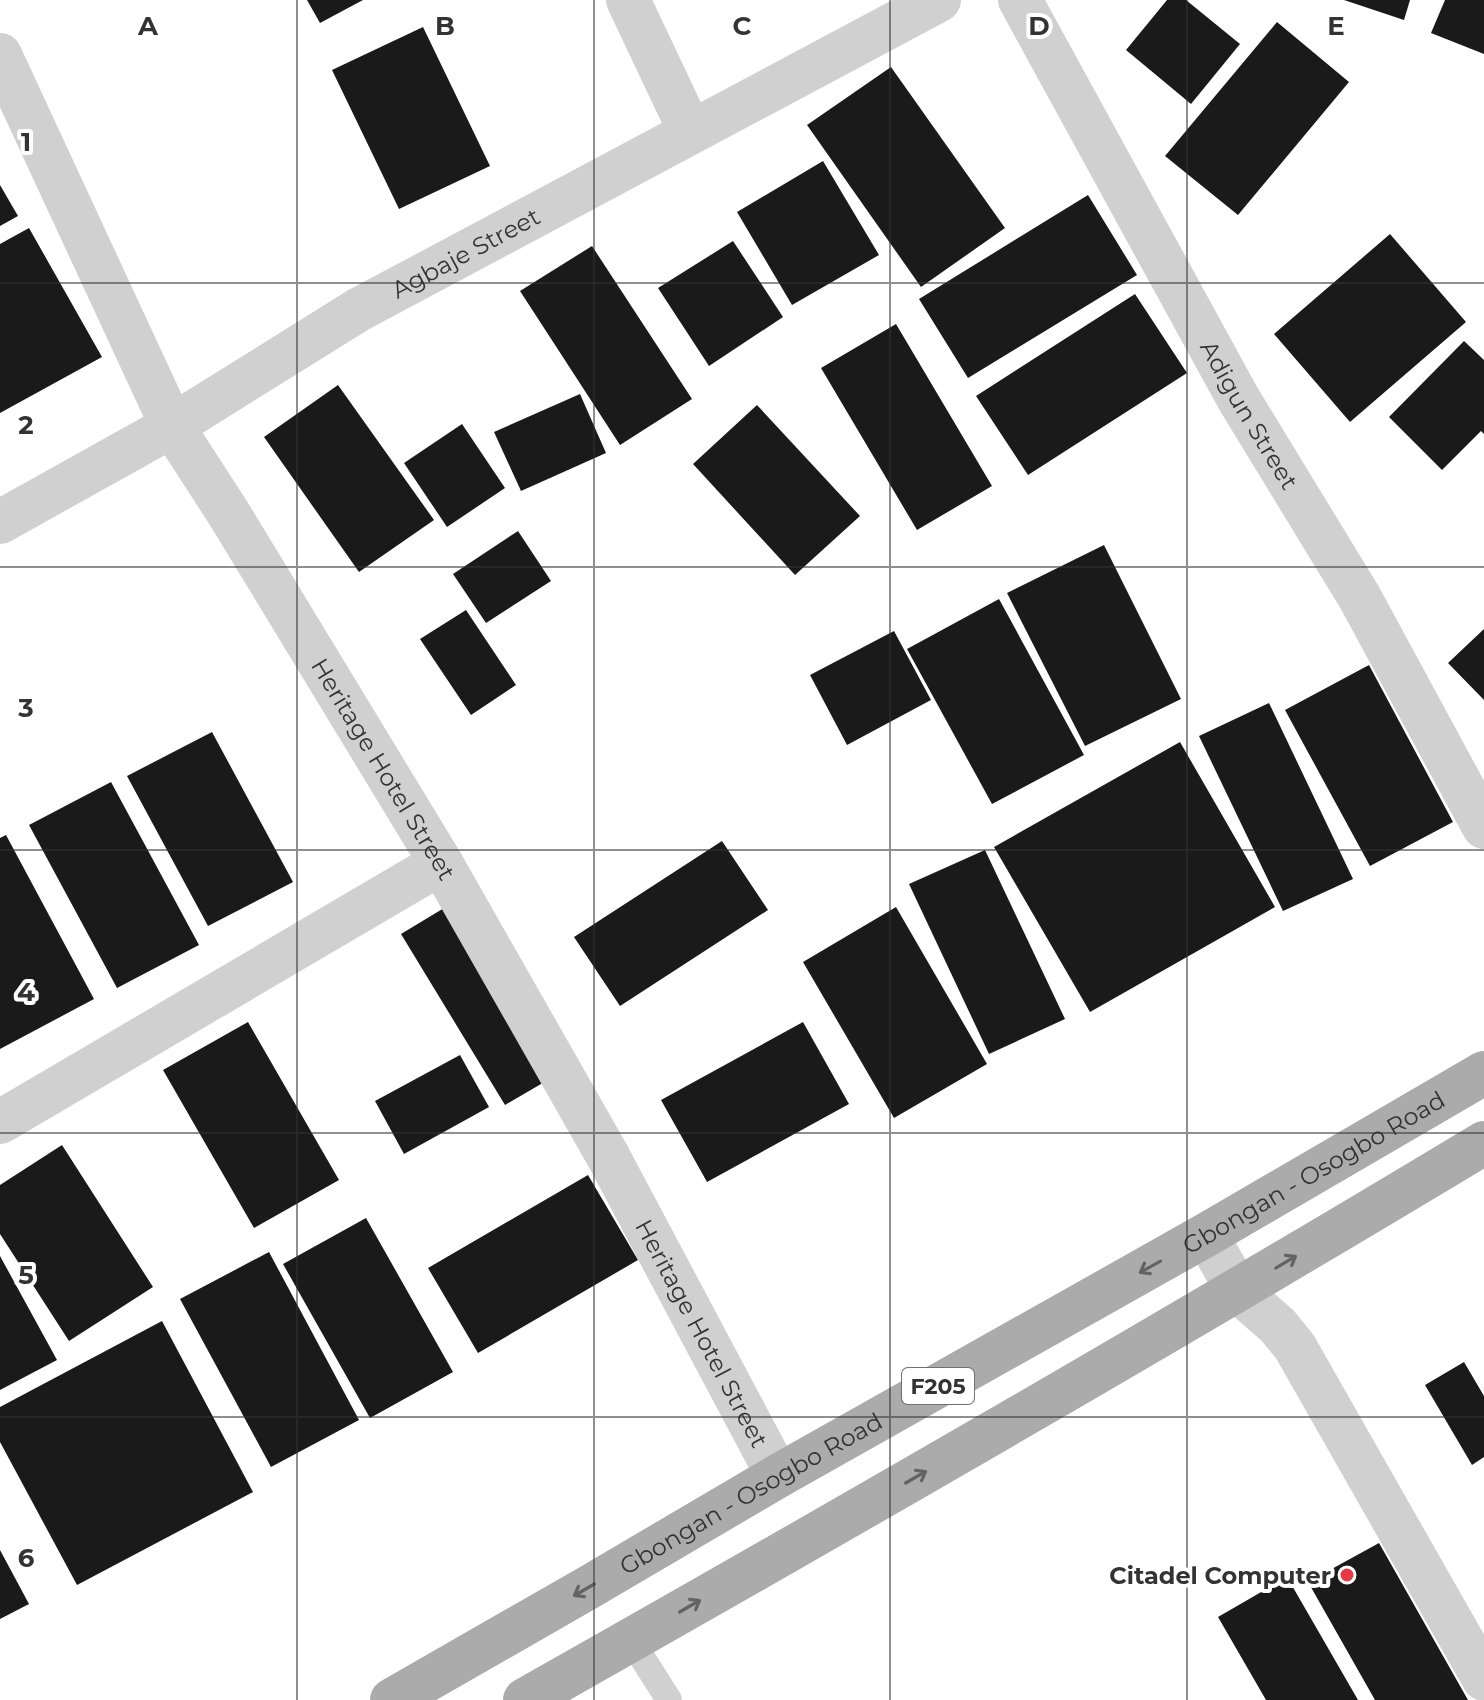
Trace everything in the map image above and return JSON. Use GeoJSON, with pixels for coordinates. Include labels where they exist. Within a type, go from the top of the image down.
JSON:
{"type":"FeatureCollection","features":[{"type":"Feature","properties":{"kind":"main road","name":"Gbongan - Osogbo Road"},"geometry":{"type":"LineString","coordinates":[[392,1700],[1484,1073]]}},
{"type":"Feature","properties":{"kind":"main road","name":"F205"},"geometry":{"type":"LineString","coordinates":[[525,1700],[1238,1291],[1484,1143]]}},
{"type":"Feature","properties":{"kind":"street"},"geometry":{"type":"LineString","coordinates":[[628,0],[690,131]]}},
{"type":"Feature","properties":{"kind":"street","name":"Agbaje Street"},"geometry":{"type":"LineString","coordinates":[[0,522],[172,426],[358,310],[939,0]]}},
{"type":"Feature","properties":{"kind":"street","name":"Adigun Street"},"geometry":{"type":"LineString","coordinates":[[1020,0],[1238,398],[1360,598],[1484,827]]}},
{"type":"Feature","properties":{"kind":"street","name":"Heritage Hotel Street"},"geometry":{"type":"LineString","coordinates":[[0,55],[172,426],[229,514],[441,863],[609,1158],[778,1476]]}},
{"type":"Feature","properties":{"kind":"street"},"geometry":{"type":"LineString","coordinates":[[0,1122],[441,863]]}},
{"type":"Feature","properties":{"kind":"street"},"geometry":{"type":"LineString","coordinates":[[1206,1235],[1238,1291],[1278,1326],[1295,1347],[1484,1679]]}},
{"type":"Feature","properties":{"kind":"lane"},"geometry":{"type":"LineString","coordinates":[[631,1640],[669,1700]]}},
{"type":"Feature","properties":{"kind":"building"},"geometry":{"type":"Polygon","coordinates":[[[307,0],[363,0],[320,23],[307,0]]]}},
{"type":"Feature","properties":{"kind":"building"},"geometry":{"type":"Polygon","coordinates":[[[1167,0],[1186,0],[1240,44],[1191,104],[1126,50],[1167,0]]]}},
{"type":"Feature","properties":{"kind":"building"},"geometry":{"type":"Polygon","coordinates":[[[1344,0],[1410,0],[1404,20],[1344,0]]]}},
{"type":"Feature","properties":{"kind":"building"},"geometry":{"type":"Polygon","coordinates":[[[1445,0],[1484,0],[1484,54],[1431,33],[1445,0]]]}},
{"type":"Feature","properties":{"kind":"building"},"geometry":{"type":"Polygon","coordinates":[[[1277,22],[1349,82],[1238,215],[1165,156],[1277,22]]]}},
{"type":"Feature","properties":{"kind":"building"},"geometry":{"type":"Polygon","coordinates":[[[423,27],[490,166],[399,209],[332,70],[423,27]]]}},
{"type":"Feature","properties":{"kind":"building"},"geometry":{"type":"Polygon","coordinates":[[[891,67],[1005,228],[921,287],[807,125],[891,67]]]}},
{"type":"Feature","properties":{"kind":"building"},"geometry":{"type":"Polygon","coordinates":[[[823,161],[879,255],[792,305],[737,212],[823,161]]]}},
{"type":"Feature","properties":{"kind":"building"},"geometry":{"type":"Polygon","coordinates":[[[0,185],[18,216],[0,226],[0,185]]]}},
{"type":"Feature","properties":{"kind":"building"},"geometry":{"type":"Polygon","coordinates":[[[1088,195],[1137,275],[968,378],[919,299],[1088,195]]]}},
{"type":"Feature","properties":{"kind":"building"},"geometry":{"type":"Polygon","coordinates":[[[29,228],[102,357],[0,413],[0,244],[29,228]]]}},
{"type":"Feature","properties":{"kind":"building"},"geometry":{"type":"Polygon","coordinates":[[[1390,234],[1466,322],[1350,422],[1274,334],[1390,234]]]}},
{"type":"Feature","properties":{"kind":"building"},"geometry":{"type":"Polygon","coordinates":[[[733,241],[783,317],[709,366],[658,288],[733,241]]]}},
{"type":"Feature","properties":{"kind":"building"},"geometry":{"type":"Polygon","coordinates":[[[592,246],[692,399],[620,445],[520,291],[592,246]]]}},
{"type":"Feature","properties":{"kind":"building"},"geometry":{"type":"Polygon","coordinates":[[[1135,294],[1187,373],[1028,475],[976,396],[1135,294]]]}},
{"type":"Feature","properties":{"kind":"building"},"geometry":{"type":"Polygon","coordinates":[[[896,324],[992,486],[917,530],[821,368],[896,324]]]}},
{"type":"Feature","properties":{"kind":"building"},"geometry":{"type":"Polygon","coordinates":[[[1464,341],[1484,360],[1484,434],[1481,431],[1442,470],[1389,417],[1464,341]]]}},
{"type":"Feature","properties":{"kind":"building"},"geometry":{"type":"Polygon","coordinates":[[[338,385],[434,520],[359,572],[264,437],[338,385]]]}},
{"type":"Feature","properties":{"kind":"building"},"geometry":{"type":"Polygon","coordinates":[[[580,394],[606,453],[521,491],[494,432],[580,394]]]}},
{"type":"Feature","properties":{"kind":"building"},"geometry":{"type":"Polygon","coordinates":[[[757,405],[860,516],[795,575],[693,464],[757,405]]]}},
{"type":"Feature","properties":{"kind":"building"},"geometry":{"type":"Polygon","coordinates":[[[462,424],[505,488],[447,527],[404,463],[462,424]]]}},
{"type":"Feature","properties":{"kind":"building"},"geometry":{"type":"Polygon","coordinates":[[[518,531],[551,581],[486,623],[453,574],[518,531]]]}},
{"type":"Feature","properties":{"kind":"building"},"geometry":{"type":"Polygon","coordinates":[[[1104,545],[1181,699],[1085,746],[1007,593],[1104,545]]]}},
{"type":"Feature","properties":{"kind":"building"},"geometry":{"type":"Polygon","coordinates":[[[999,599],[1084,755],[992,804],[907,649],[999,599]]]}},
{"type":"Feature","properties":{"kind":"building"},"geometry":{"type":"Polygon","coordinates":[[[466,610],[516,685],[471,715],[420,639],[466,610]]]}},
{"type":"Feature","properties":{"kind":"building"},"geometry":{"type":"Polygon","coordinates":[[[1484,629],[1484,700],[1448,663],[1484,629]]]}},
{"type":"Feature","properties":{"kind":"building"},"geometry":{"type":"Polygon","coordinates":[[[894,631],[931,700],[847,745],[810,675],[894,631]]]}},
{"type":"Feature","properties":{"kind":"building"},"geometry":{"type":"Polygon","coordinates":[[[1369,665],[1453,822],[1370,866],[1285,710],[1369,665]]]}},
{"type":"Feature","properties":{"kind":"building"},"geometry":{"type":"Polygon","coordinates":[[[1269,703],[1353,879],[1283,911],[1199,736],[1269,703]]]}},
{"type":"Feature","properties":{"kind":"building"},"geometry":{"type":"Polygon","coordinates":[[[212,732],[293,882],[208,926],[127,776],[212,732]]]}},
{"type":"Feature","properties":{"kind":"building"},"geometry":{"type":"Polygon","coordinates":[[[1180,742],[1275,907],[1090,1012],[994,847],[1180,742]]]}},
{"type":"Feature","properties":{"kind":"building"},"geometry":{"type":"Polygon","coordinates":[[[111,782],[199,945],[117,988],[29,825],[111,782]]]}},
{"type":"Feature","properties":{"kind":"building"},"geometry":{"type":"Polygon","coordinates":[[[6,835],[94,999],[0,1049],[0,838],[6,835]]]}},
{"type":"Feature","properties":{"kind":"building"},"geometry":{"type":"Polygon","coordinates":[[[722,841],[768,910],[620,1006],[574,937],[722,841]]]}},
{"type":"Feature","properties":{"kind":"building"},"geometry":{"type":"Polygon","coordinates":[[[985,850],[1065,1019],[989,1054],[909,884],[985,850]]]}},
{"type":"Feature","properties":{"kind":"building"},"geometry":{"type":"Polygon","coordinates":[[[449,905],[553,1077],[505,1105],[401,934],[449,905]]]}},
{"type":"Feature","properties":{"kind":"building"},"geometry":{"type":"Polygon","coordinates":[[[896,907],[987,1064],[894,1118],[803,962],[896,907]]]}},
{"type":"Feature","properties":{"kind":"building"},"geometry":{"type":"Polygon","coordinates":[[[248,1022],[339,1180],[254,1228],[163,1070],[248,1022]]]}},
{"type":"Feature","properties":{"kind":"building"},"geometry":{"type":"Polygon","coordinates":[[[803,1022],[849,1104],[707,1182],[661,1100],[803,1022]]]}},
{"type":"Feature","properties":{"kind":"building"},"geometry":{"type":"Polygon","coordinates":[[[460,1055],[489,1107],[404,1154],[375,1101],[460,1055]]]}},
{"type":"Feature","properties":{"kind":"building"},"geometry":{"type":"Polygon","coordinates":[[[62,1145],[153,1287],[69,1341],[0,1234],[0,1185],[62,1145]]]}},
{"type":"Feature","properties":{"kind":"building"},"geometry":{"type":"Polygon","coordinates":[[[588,1175],[638,1260],[478,1353],[428,1268],[588,1175]]]}},
{"type":"Feature","properties":{"kind":"building"},"geometry":{"type":"Polygon","coordinates":[[[366,1218],[453,1372],[370,1418],[283,1264],[366,1218]]]}},
{"type":"Feature","properties":{"kind":"building"},"geometry":{"type":"Polygon","coordinates":[[[269,1252],[359,1420],[271,1467],[180,1299],[269,1252]]]}},
{"type":"Feature","properties":{"kind":"building"},"geometry":{"type":"Polygon","coordinates":[[[0,1256],[57,1360],[0,1390],[0,1256]]]}},
{"type":"Feature","properties":{"kind":"building"},"geometry":{"type":"Polygon","coordinates":[[[162,1321],[253,1492],[77,1585],[0,1442],[0,1407],[162,1321]]]}},
{"type":"Feature","properties":{"kind":"building"},"geometry":{"type":"Polygon","coordinates":[[[1464,1362],[1484,1396],[1484,1457],[1472,1465],[1425,1385],[1464,1362]]]}},
{"type":"Feature","properties":{"kind":"building"},"geometry":{"type":"Polygon","coordinates":[[[1379,1543],[1468,1700],[1375,1700],[1308,1582],[1379,1543]]]}},
{"type":"Feature","properties":{"kind":"building"},"geometry":{"type":"Polygon","coordinates":[[[0,1550],[29,1604],[0,1619],[0,1550]]]}},
{"type":"Feature","properties":{"kind":"building"},"geometry":{"type":"Polygon","coordinates":[[[1287,1577],[1358,1700],[1266,1700],[1218,1617],[1287,1577]]]}},
{"type":"Feature","properties":{"kind":"place","name":"Citadel Computer"},"geometry":{"type":"Point","coordinates":[1347,1575]}}]}
